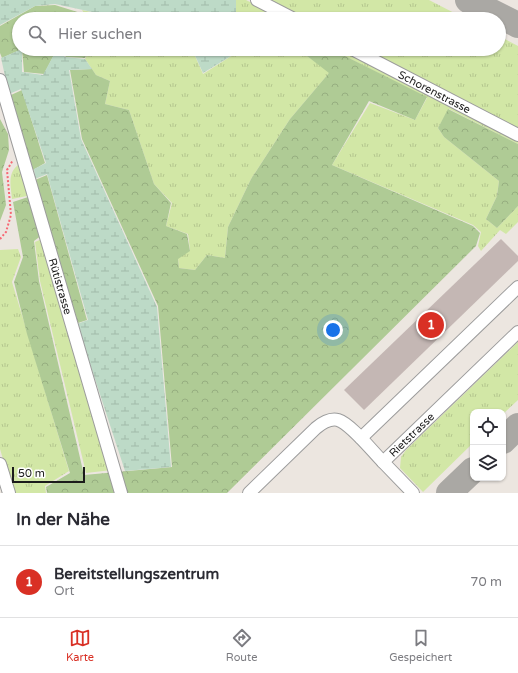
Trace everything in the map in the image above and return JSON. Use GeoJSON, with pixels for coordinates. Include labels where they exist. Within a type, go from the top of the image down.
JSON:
{"type":"FeatureCollection","features":[{"type":"Feature","properties":{"kind":"lane"},"geometry":{"type":"LineString","coordinates":[[257,0],[280,12]]}},
{"type":"Feature","properties":{"kind":"lane","name":"Schorenstrasse"},"geometry":{"type":"LineString","coordinates":[[366,56],[518,135]]}},
{"type":"Feature","properties":{"kind":"lane","name":"Rütistrasse"},"geometry":{"type":"LineString","coordinates":[[0,80],[2,98],[22,153],[121,493]]}},
{"type":"Feature","properties":{"kind":"lane"},"geometry":{"type":"LineString","coordinates":[[361,438],[518,287]]}},
{"type":"Feature","properties":{"kind":"lane","name":"Rietstrasse"},"geometry":{"type":"LineString","coordinates":[[249,493],[316,428],[327,421],[338,420],[344,423],[361,438],[383,462],[518,332]]}},
{"type":"Feature","properties":{"kind":"lane"},"geometry":{"type":"LineString","coordinates":[[383,462],[413,493]]}},
{"type":"Feature","properties":{"kind":"lane"},"geometry":{"type":"LineString","coordinates":[[0,464],[9,493]]}},
{"type":"Feature","properties":{"kind":"path"},"geometry":{"type":"LineString","coordinates":[[0,239],[6,232],[11,215],[7,170],[15,157],[22,153]]}},
{"type":"Feature","properties":{"kind":"green space"},"geometry":{"type":"Polygon","coordinates":[[[0,0],[236,0],[236,12],[92,12],[55,4],[35,6],[24,12],[12,12],[12,18],[0,25],[0,0]]]}},
{"type":"Feature","properties":{"kind":"green space"},"geometry":{"type":"Polygon","coordinates":[[[236,0],[246,0],[270,12],[236,12],[236,0]]]}},
{"type":"Feature","properties":{"kind":"green space"},"geometry":{"type":"Polygon","coordinates":[[[265,0],[429,0],[452,12],[288,12],[265,0]]]}},
{"type":"Feature","properties":{"kind":"green space"},"geometry":{"type":"Polygon","coordinates":[[[55,5],[78,12],[24,12],[35,6],[55,5]]]}},
{"type":"Feature","properties":{"kind":"green space"},"geometry":{"type":"Polygon","coordinates":[[[12,19],[12,54],[2,58],[0,53],[0,26],[12,19]]]}},
{"type":"Feature","properties":{"kind":"green space"},"geometry":{"type":"Polygon","coordinates":[[[506,40],[518,46],[518,130],[374,56],[506,56],[506,40]]]}},
{"type":"Feature","properties":{"kind":"green space"},"geometry":{"type":"Polygon","coordinates":[[[12,53],[12,56],[22,56],[22,72],[43,75],[53,56],[85,59],[92,69],[69,70],[81,139],[157,307],[171,467],[125,471],[77,324],[88,320],[47,174],[35,179],[34,169],[46,163],[21,89],[9,94],[1,58],[12,53]]]}},
{"type":"Feature","properties":{"kind":"green space"},"geometry":{"type":"Polygon","coordinates":[[[23,56],[53,56],[44,74],[24,72],[23,56]]]}},
{"type":"Feature","properties":{"kind":"green space"},"geometry":{"type":"Polygon","coordinates":[[[65,56],[86,56],[85,58],[65,56]]]}},
{"type":"Feature","properties":{"kind":"green space"},"geometry":{"type":"Polygon","coordinates":[[[86,56],[195,56],[203,74],[231,56],[307,56],[330,72],[290,119],[251,179],[228,227],[225,258],[207,255],[195,270],[179,268],[178,258],[190,250],[188,234],[166,226],[172,203],[154,184],[129,110],[105,104],[110,81],[96,75],[85,59],[86,56]]]}},
{"type":"Feature","properties":{"kind":"green space"},"geometry":{"type":"Polygon","coordinates":[[[195,56],[231,56],[203,73],[195,56]]]}},
{"type":"Feature","properties":{"kind":"green space"},"geometry":{"type":"Polygon","coordinates":[[[307,56],[345,56],[427,97],[415,120],[369,101],[332,165],[473,226],[480,233],[476,246],[227,493],[47,493],[46,487],[70,473],[27,334],[14,282],[23,257],[13,202],[31,196],[42,235],[34,241],[39,281],[84,475],[172,467],[158,306],[82,139],[70,70],[92,69],[96,75],[110,81],[105,104],[129,110],[154,184],[171,203],[166,226],[187,234],[190,251],[178,259],[179,268],[195,270],[207,255],[225,258],[228,227],[251,179],[290,119],[329,73],[307,56]]]}},
{"type":"Feature","properties":{"kind":"green space"},"geometry":{"type":"Polygon","coordinates":[[[345,56],[357,56],[518,138],[518,144],[449,109],[438,128],[444,137],[499,181],[497,196],[486,219],[497,228],[518,206],[518,222],[506,234],[500,230],[481,251],[478,246],[481,232],[473,225],[332,165],[370,103],[415,120],[427,98],[345,56]]]}},
{"type":"Feature","properties":{"kind":"green space"},"geometry":{"type":"Polygon","coordinates":[[[22,90],[45,163],[33,170],[11,95],[22,90]]]}},
{"type":"Feature","properties":{"kind":"green space"},"geometry":{"type":"Polygon","coordinates":[[[448,109],[518,144],[518,206],[497,228],[486,219],[497,196],[499,181],[444,137],[438,128],[448,109]]]}},
{"type":"Feature","properties":{"kind":"green space"},"geometry":{"type":"Polygon","coordinates":[[[0,119],[8,134],[9,150],[2,172],[6,205],[0,221],[0,119]]]}},
{"type":"Feature","properties":{"kind":"green space"},"geometry":{"type":"Polygon","coordinates":[[[18,165],[25,170],[32,195],[12,199],[11,176],[12,172],[18,165]]]}},
{"type":"Feature","properties":{"kind":"green space"},"geometry":{"type":"Polygon","coordinates":[[[47,175],[87,320],[78,323],[35,180],[47,175]]]}},
{"type":"Feature","properties":{"kind":"green space"},"geometry":{"type":"Polygon","coordinates":[[[44,238],[112,470],[86,473],[40,281],[35,242],[44,238]]]}},
{"type":"Feature","properties":{"kind":"green space"},"geometry":{"type":"Polygon","coordinates":[[[18,249],[21,257],[12,282],[69,471],[45,486],[46,493],[13,493],[0,449],[0,250],[18,249]]]}},
{"type":"Feature","properties":{"kind":"green space"},"geometry":{"type":"Polygon","coordinates":[[[518,342],[518,400],[506,411],[506,409],[470,409],[470,446],[423,492],[400,468],[401,457],[406,450],[518,342]]]}},
{"type":"Feature","properties":{"kind":"building"},"geometry":{"type":"Polygon","coordinates":[[[501,239],[518,256],[518,261],[364,410],[344,390],[501,239]]]}},
{"type":"Feature","properties":{"kind":"taxiway"},"geometry":{"type":"LineString","coordinates":[[468,0],[492,12]]}},
{"type":"Feature","properties":{"kind":"taxiway"},"geometry":{"type":"LineString","coordinates":[[506,19],[518,25]]}},
{"type":"Feature","properties":{"kind":"taxiway"},"geometry":{"type":"LineString","coordinates":[[506,438],[518,426]]}},
{"type":"Feature","properties":{"kind":"taxiway"},"geometry":{"type":"LineString","coordinates":[[449,493],[470,473]]}},
{"type":"Feature","properties":{"kind":"place","name":"Bereitstellungszentrum"},"geometry":{"type":"Point","coordinates":[431,325]}}]}
